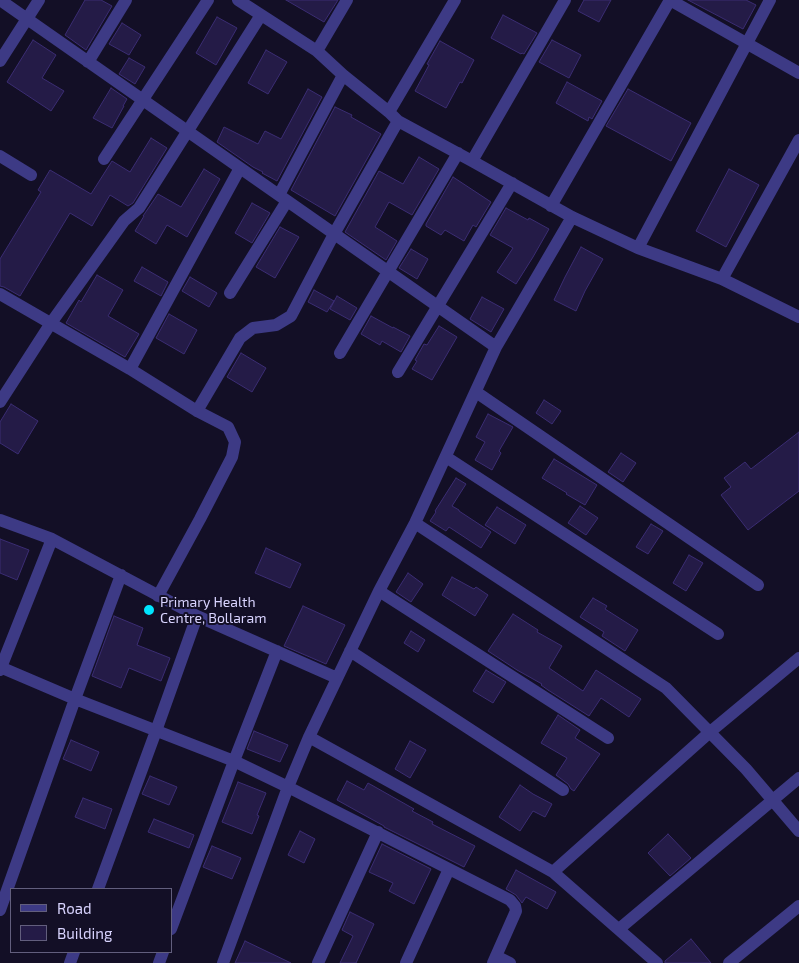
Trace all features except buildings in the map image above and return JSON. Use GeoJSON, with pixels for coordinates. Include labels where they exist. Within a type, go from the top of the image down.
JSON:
{"type":"FeatureCollection","features":[{"type":"Feature","properties":{"kind":"street"},"geometry":{"type":"LineString","coordinates":[[0,0],[496,347]]}},
{"type":"Feature","properties":{"kind":"street"},"geometry":{"type":"LineString","coordinates":[[0,61],[39,0]]}},
{"type":"Feature","properties":{"kind":"street"},"geometry":{"type":"LineString","coordinates":[[88,62],[126,0]]}},
{"type":"Feature","properties":{"kind":"street"},"geometry":{"type":"LineString","coordinates":[[104,159],[208,0]]}},
{"type":"Feature","properties":{"kind":"street"},"geometry":{"type":"LineString","coordinates":[[238,0],[317,51],[393,116],[551,206],[638,248],[722,280],[799,317]]}},
{"type":"Feature","properties":{"kind":"street"},"geometry":{"type":"LineString","coordinates":[[317,51],[347,0]]}},
{"type":"Feature","properties":{"kind":"street"},"geometry":{"type":"LineString","coordinates":[[196,410],[240,338],[253,328],[276,325],[291,316],[454,0]]}},
{"type":"Feature","properties":{"kind":"street"},"geometry":{"type":"LineString","coordinates":[[472,161],[565,0]]}},
{"type":"Feature","properties":{"kind":"street"},"geometry":{"type":"LineString","coordinates":[[551,206],[670,0],[799,73]]}},
{"type":"Feature","properties":{"kind":"street"},"geometry":{"type":"LineString","coordinates":[[638,248],[770,0]]}},
{"type":"Feature","properties":{"kind":"street"},"geometry":{"type":"LineString","coordinates":[[0,402],[51,323],[124,221],[139,208],[261,15]]}},
{"type":"Feature","properties":{"kind":"street"},"geometry":{"type":"LineString","coordinates":[[230,293],[283,198],[343,75]]}},
{"type":"Feature","properties":{"kind":"street"},"geometry":{"type":"LineString","coordinates":[[722,280],[799,140]]}},
{"type":"Feature","properties":{"kind":"street"},"geometry":{"type":"LineString","coordinates":[[340,353],[458,153]]}},
{"type":"Feature","properties":{"kind":"street"},"geometry":{"type":"LineString","coordinates":[[0,156],[31,175]]}},
{"type":"Feature","properties":{"kind":"street"},"geometry":{"type":"LineString","coordinates":[[130,369],[240,168]]}},
{"type":"Feature","properties":{"kind":"street"},"geometry":{"type":"LineString","coordinates":[[398,372],[512,183]]}},
{"type":"Feature","properties":{"kind":"street"},"geometry":{"type":"LineString","coordinates":[[223,963],[288,787],[309,737],[379,591],[415,523],[496,347],[572,217]]}},
{"type":"Feature","properties":{"kind":"street"},"geometry":{"type":"LineString","coordinates":[[0,294],[228,427],[235,442],[232,456],[158,596]]}},
{"type":"Feature","properties":{"kind":"street"},"geometry":{"type":"LineString","coordinates":[[476,392],[758,585]]}},
{"type":"Feature","properties":{"kind":"street"},"geometry":{"type":"LineString","coordinates":[[446,457],[718,634]]}},
{"type":"Feature","properties":{"kind":"street"},"geometry":{"type":"LineString","coordinates":[[0,520],[52,539],[197,616],[337,678]]}},
{"type":"Feature","properties":{"kind":"street"},"geometry":{"type":"LineString","coordinates":[[415,523],[666,688],[746,769],[799,832]]}},
{"type":"Feature","properties":{"kind":"street"},"geometry":{"type":"LineString","coordinates":[[52,539],[0,668],[234,761],[510,900],[515,906],[516,911],[494,960],[510,963]]}},
{"type":"Feature","properties":{"kind":"street"},"geometry":{"type":"LineString","coordinates":[[0,910],[121,576]]}},
{"type":"Feature","properties":{"kind":"street"},"geometry":{"type":"LineString","coordinates":[[379,591],[608,738]]}},
{"type":"Feature","properties":{"kind":"street"},"geometry":{"type":"LineString","coordinates":[[98,888],[197,616]]}},
{"type":"Feature","properties":{"kind":"street"},"geometry":{"type":"LineString","coordinates":[[172,926],[277,651]]}},
{"type":"Feature","properties":{"kind":"street"},"geometry":{"type":"LineString","coordinates":[[350,651],[563,790]]}},
{"type":"Feature","properties":{"kind":"street"},"geometry":{"type":"LineString","coordinates":[[554,872],[710,732],[799,658]]}},
{"type":"Feature","properties":{"kind":"street"},"geometry":{"type":"LineString","coordinates":[[309,737],[554,872],[657,963]]}},
{"type":"Feature","properties":{"kind":"street"},"geometry":{"type":"LineString","coordinates":[[619,929],[799,778]]}},
{"type":"Feature","properties":{"kind":"street"},"geometry":{"type":"LineString","coordinates":[[318,963],[378,832]]}},
{"type":"Feature","properties":{"kind":"street"},"geometry":{"type":"LineString","coordinates":[[406,963],[449,869]]}},
{"type":"Feature","properties":{"kind":"street"},"geometry":{"type":"LineString","coordinates":[[729,963],[799,906]]}},
{"type":"Feature","properties":{"kind":"place","name":"Primary Health Centre, Bollaram"},"geometry":{"type":"Point","coordinates":[149,610]}}]}
